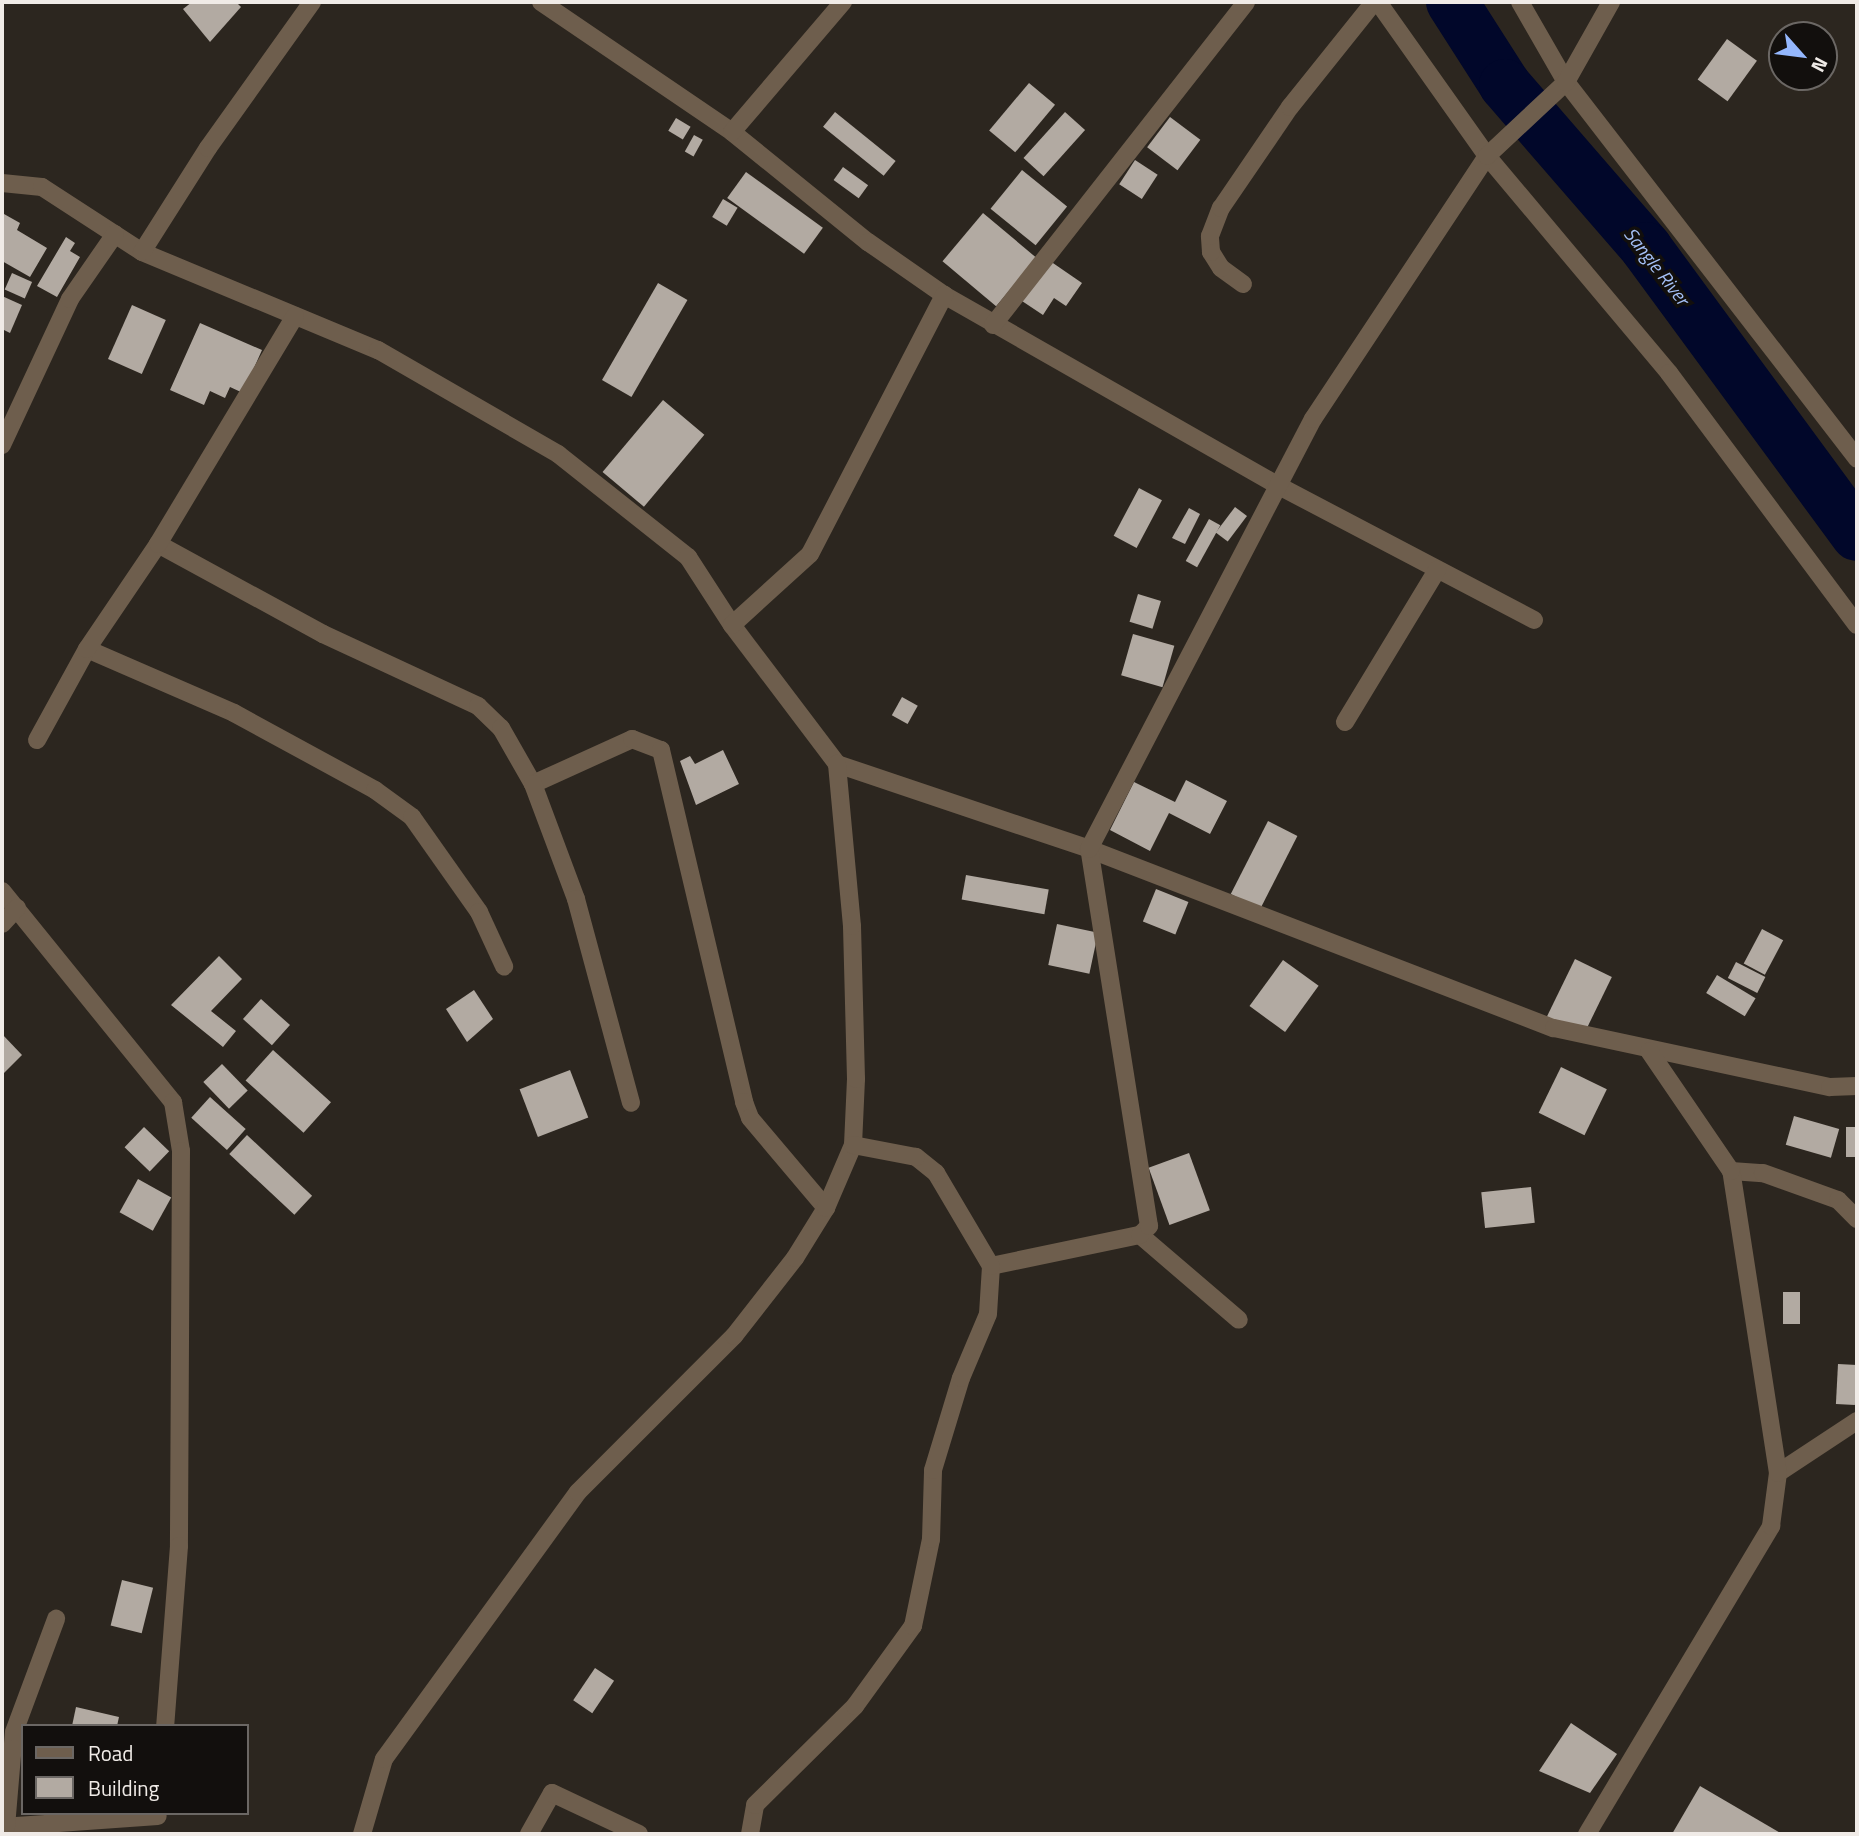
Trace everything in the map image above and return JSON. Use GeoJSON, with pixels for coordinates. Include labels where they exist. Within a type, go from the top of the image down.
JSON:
{"type":"FeatureCollection","features":[{"type":"Feature","properties":{"kind":"street"},"geometry":{"type":"LineString","coordinates":[[142,252],[208,148],[312,2]]}},
{"type":"Feature","properties":{"kind":"street"},"geometry":{"type":"LineString","coordinates":[[541,2],[732,131],[868,242],[944,295],[1279,486],[1534,620]]}},
{"type":"Feature","properties":{"kind":"street"},"geometry":{"type":"LineString","coordinates":[[732,131],[843,2]]}},
{"type":"Feature","properties":{"kind":"street"},"geometry":{"type":"LineString","coordinates":[[993,325],[1245,2]]}},
{"type":"Feature","properties":{"kind":"street"},"geometry":{"type":"LineString","coordinates":[[1243,284],[1221,268],[1211,252],[1210,236],[1221,208],[1290,107],[1376,2],[1487,156],[1669,373],[1857,625]]}},
{"type":"Feature","properties":{"kind":"street"},"geometry":{"type":"LineString","coordinates":[[1520,2],[1566,82],[1857,459]]}},
{"type":"Feature","properties":{"kind":"street"},"geometry":{"type":"LineString","coordinates":[[991,1266],[1140,1235],[1149,1227],[1150,1212],[1089,849],[1279,486],[1352,356],[1487,156],[1566,82],[1611,2]]}},
{"type":"Feature","properties":{"kind":"street"},"geometry":{"type":"LineString","coordinates":[[2,183],[42,187],[142,252],[378,350],[558,454],[688,557],[732,625],[837,764],[852,926],[853,1145],[826,1208],[795,1258],[734,1336],[578,1492],[384,1759],[362,1834]]}},
{"type":"Feature","properties":{"kind":"street"},"geometry":{"type":"LineString","coordinates":[[2,445],[70,299],[115,234]]}},
{"type":"Feature","properties":{"kind":"street"},"geometry":{"type":"LineString","coordinates":[[732,625],[810,554],[944,295]]}},
{"type":"Feature","properties":{"kind":"street"},"geometry":{"type":"LineString","coordinates":[[37,740],[87,649],[158,544],[295,316]]}},
{"type":"Feature","properties":{"kind":"street"},"geometry":{"type":"LineString","coordinates":[[158,544],[323,634],[478,706],[502,728],[533,784],[573,888],[631,1103]]}},
{"type":"Feature","properties":{"kind":"street"},"geometry":{"type":"LineString","coordinates":[[1345,722],[1437,570]]}},
{"type":"Feature","properties":{"kind":"street"},"geometry":{"type":"LineString","coordinates":[[87,649],[234,713],[412,817],[479,912],[504,966]]}},
{"type":"Feature","properties":{"kind":"street"},"geometry":{"type":"LineString","coordinates":[[533,784],[632,739],[661,750],[744,1102],[826,1208]]}},
{"type":"Feature","properties":{"kind":"street"},"geometry":{"type":"LineString","coordinates":[[837,764],[1089,849],[1554,1028],[1649,1051],[1830,1087],[1857,1086]]}},
{"type":"Feature","properties":{"kind":"street"},"geometry":{"type":"LineString","coordinates":[[2,891],[173,1102],[179,1139],[179,1546],[165,1724]]}},
{"type":"Feature","properties":{"kind":"street"},"geometry":{"type":"LineString","coordinates":[[2,924],[17,908]]}},
{"type":"Feature","properties":{"kind":"street"},"geometry":{"type":"LineString","coordinates":[[1587,1834],[1771,1525],[1778,1473],[1731,1171],[1649,1051]]}},
{"type":"Feature","properties":{"kind":"street"},"geometry":{"type":"LineString","coordinates":[[750,1834],[755,1805],[855,1706],[913,1626],[931,1539],[933,1470],[961,1378],[988,1314],[991,1266],[936,1173],[916,1157],[853,1145]]}},
{"type":"Feature","properties":{"kind":"street"},"geometry":{"type":"LineString","coordinates":[[1731,1171],[1763,1172],[1838,1200],[1857,1219]]}},
{"type":"Feature","properties":{"kind":"street"},"geometry":{"type":"LineString","coordinates":[[1140,1235],[1239,1320]]}},
{"type":"Feature","properties":{"kind":"street"},"geometry":{"type":"LineString","coordinates":[[1778,1473],[1857,1421]]}},
{"type":"Feature","properties":{"kind":"street"},"geometry":{"type":"LineString","coordinates":[[56,1619],[14,1732],[4,1827],[146,1815]]}},
{"type":"Feature","properties":{"kind":"street"},"geometry":{"type":"LineString","coordinates":[[529,1834],[552,1793],[639,1834]]}},
{"type":"Feature","properties":{"kind":"street"},"geometry":{"type":"LineString","coordinates":[[156,1834],[158,1815]]}},
{"type":"Feature","properties":{"kind":"building"},"geometry":{"type":"Polygon","coordinates":[[[192,2],[236,2],[241,7],[210,42],[183,9],[192,2]]]}},
{"type":"Feature","properties":{"kind":"building"},"geometry":{"type":"Polygon","coordinates":[[[1727,39],[1757,61],[1728,101],[1698,79],[1727,39]]]}},
{"type":"Feature","properties":{"kind":"building"},"geometry":{"type":"Polygon","coordinates":[[[1029,83],[1055,105],[1015,152],[989,130],[1029,83]]]}},
{"type":"Feature","properties":{"kind":"building"},"geometry":{"type":"Polygon","coordinates":[[[835,112],[896,161],[884,176],[823,127],[835,112]]]}},
{"type":"Feature","properties":{"kind":"building"},"geometry":{"type":"Polygon","coordinates":[[[1065,112],[1085,130],[1044,176],[1024,158],[1065,112]]]}},
{"type":"Feature","properties":{"kind":"building"},"geometry":{"type":"Polygon","coordinates":[[[1170,117],[1200,140],[1177,170],[1147,147],[1170,117]]]}},
{"type":"Feature","properties":{"kind":"building"},"geometry":{"type":"Polygon","coordinates":[[[676,118],[691,127],[683,140],[668,131],[676,118]]]}},
{"type":"Feature","properties":{"kind":"building"},"geometry":{"type":"Polygon","coordinates":[[[694,135],[703,140],[694,156],[685,152],[694,135]]]}},
{"type":"Feature","properties":{"kind":"building"},"geometry":{"type":"Polygon","coordinates":[[[1135,160],[1158,175],[1142,199],[1119,184],[1135,160]]]}},
{"type":"Feature","properties":{"kind":"building"},"geometry":{"type":"Polygon","coordinates":[[[843,167],[868,185],[859,198],[834,180],[843,167]]]}},
{"type":"Feature","properties":{"kind":"building"},"geometry":{"type":"Polygon","coordinates":[[[1022,170],[1067,207],[1036,245],[991,209],[1022,170]]]}},
{"type":"Feature","properties":{"kind":"building"},"geometry":{"type":"Polygon","coordinates":[[[746,172],[823,228],[804,254],[727,198],[746,172]]]}},
{"type":"Feature","properties":{"kind":"building"},"geometry":{"type":"Polygon","coordinates":[[[723,199],[738,208],[727,226],[712,217],[723,199]]]}},
{"type":"Feature","properties":{"kind":"building"},"geometry":{"type":"Polygon","coordinates":[[[983,213],[1037,258],[996,306],[943,261],[983,213]]]}},
{"type":"Feature","properties":{"kind":"building"},"geometry":{"type":"Polygon","coordinates":[[[4,214],[20,223],[17,230],[47,248],[30,277],[2,261],[4,214]]]}},
{"type":"Feature","properties":{"kind":"building"},"geometry":{"type":"Polygon","coordinates":[[[66,237],[75,243],[70,251],[80,257],[57,297],[37,286],[66,237]]]}},
{"type":"Feature","properties":{"kind":"building"},"geometry":{"type":"Polygon","coordinates":[[[1050,261],[1082,283],[1066,306],[1054,298],[1043,315],[1022,301],[1050,261]]]}},
{"type":"Feature","properties":{"kind":"building"},"geometry":{"type":"Polygon","coordinates":[[[12,273],[32,282],[25,298],[5,289],[12,273]]]}},
{"type":"Feature","properties":{"kind":"building"},"geometry":{"type":"Polygon","coordinates":[[[658,283],[687,300],[631,397],[602,380],[658,283]]]}},
{"type":"Feature","properties":{"kind":"building"},"geometry":{"type":"Polygon","coordinates":[[[2,296],[22,305],[10,333],[2,329],[2,296]]]}},
{"type":"Feature","properties":{"kind":"building"},"geometry":{"type":"Polygon","coordinates":[[[132,305],[166,320],[142,374],[108,359],[132,305]]]}},
{"type":"Feature","properties":{"kind":"building"},"geometry":{"type":"Polygon","coordinates":[[[200,323],[262,350],[243,393],[230,387],[225,398],[210,391],[204,405],[170,390],[200,323]]]}},
{"type":"Feature","properties":{"kind":"building"},"geometry":{"type":"Polygon","coordinates":[[[663,400],[704,435],[644,507],[603,472],[663,400]]]}},
{"type":"Feature","properties":{"kind":"building"},"geometry":{"type":"Polygon","coordinates":[[[1139,488],[1162,500],[1137,548],[1114,536],[1139,488]]]}},
{"type":"Feature","properties":{"kind":"building"},"geometry":{"type":"Polygon","coordinates":[[[1235,507],[1247,516],[1228,542],[1216,533],[1235,507]]]}},
{"type":"Feature","properties":{"kind":"building"},"geometry":{"type":"Polygon","coordinates":[[[1189,508],[1200,514],[1185,544],[1172,538],[1189,508]]]}},
{"type":"Feature","properties":{"kind":"building"},"geometry":{"type":"Polygon","coordinates":[[[1209,519],[1220,525],[1197,567],[1186,561],[1209,519]]]}},
{"type":"Feature","properties":{"kind":"building"},"geometry":{"type":"Polygon","coordinates":[[[1138,594],[1161,601],[1152,629],[1130,622],[1138,594]]]}},
{"type":"Feature","properties":{"kind":"building"},"geometry":{"type":"Polygon","coordinates":[[[1133,634],[1174,646],[1162,687],[1121,675],[1133,634]]]}},
{"type":"Feature","properties":{"kind":"building"},"geometry":{"type":"Polygon","coordinates":[[[902,697],[918,706],[908,724],[892,715],[902,697]]]}},
{"type":"Feature","properties":{"kind":"building"},"geometry":{"type":"Polygon","coordinates":[[[723,750],[739,784],[696,805],[680,761],[690,756],[695,764],[723,750]]]}},
{"type":"Feature","properties":{"kind":"building"},"geometry":{"type":"Polygon","coordinates":[[[1186,780],[1227,801],[1210,834],[1169,813],[1150,851],[1110,830],[1134,782],[1175,802],[1186,780]]]}},
{"type":"Feature","properties":{"kind":"building"},"geometry":{"type":"Polygon","coordinates":[[[1268,821],[1297,836],[1260,909],[1231,894],[1268,821]]]}},
{"type":"Feature","properties":{"kind":"building"},"geometry":{"type":"Polygon","coordinates":[[[966,875],[1049,890],[1044,914],[962,900],[966,875]]]}},
{"type":"Feature","properties":{"kind":"building"},"geometry":{"type":"Polygon","coordinates":[[[1156,889],[1188,902],[1175,935],[1143,921],[1156,889]]]}},
{"type":"Feature","properties":{"kind":"building"},"geometry":{"type":"Polygon","coordinates":[[[1057,924],[1098,933],[1089,974],[1048,965],[1057,924]]]}},
{"type":"Feature","properties":{"kind":"building"},"geometry":{"type":"Polygon","coordinates":[[[1762,929],[1783,940],[1765,975],[1744,963],[1762,929]]]}},
{"type":"Feature","properties":{"kind":"building"},"geometry":{"type":"Polygon","coordinates":[[[219,956],[242,979],[211,1011],[236,1031],[223,1047],[171,1005],[219,956]]]}},
{"type":"Feature","properties":{"kind":"building"},"geometry":{"type":"Polygon","coordinates":[[[1575,959],[1612,977],[1584,1034],[1547,1017],[1575,959]]]}},
{"type":"Feature","properties":{"kind":"building"},"geometry":{"type":"Polygon","coordinates":[[[1283,960],[1319,986],[1285,1032],[1249,1006],[1283,960]]]}},
{"type":"Feature","properties":{"kind":"building"},"geometry":{"type":"Polygon","coordinates":[[[1736,962],[1765,977],[1757,993],[1728,978],[1736,962]]]}},
{"type":"Feature","properties":{"kind":"building"},"geometry":{"type":"Polygon","coordinates":[[[1717,975],[1756,998],[1745,1016],[1706,993],[1717,975]]]}},
{"type":"Feature","properties":{"kind":"building"},"geometry":{"type":"Polygon","coordinates":[[[474,990],[493,1019],[467,1042],[446,1009],[474,990]]]}},
{"type":"Feature","properties":{"kind":"building"},"geometry":{"type":"Polygon","coordinates":[[[261,999],[290,1025],[272,1045],[243,1019],[261,999]]]}},
{"type":"Feature","properties":{"kind":"building"},"geometry":{"type":"Polygon","coordinates":[[[2,1034],[22,1055],[2,1075],[2,1034]]]}},
{"type":"Feature","properties":{"kind":"building"},"geometry":{"type":"Polygon","coordinates":[[[273,1050],[331,1102],[304,1133],[246,1080],[273,1050]]]}},
{"type":"Feature","properties":{"kind":"building"},"geometry":{"type":"Polygon","coordinates":[[[222,1064],[248,1091],[229,1109],[203,1082],[222,1064]]]}},
{"type":"Feature","properties":{"kind":"building"},"geometry":{"type":"Polygon","coordinates":[[[1561,1067],[1607,1089],[1584,1135],[1539,1113],[1561,1067]]]}},
{"type":"Feature","properties":{"kind":"building"},"geometry":{"type":"Polygon","coordinates":[[[570,1070],[588,1118],[538,1137],[520,1089],[570,1070]]]}},
{"type":"Feature","properties":{"kind":"building"},"geometry":{"type":"Polygon","coordinates":[[[210,1097],[246,1129],[227,1150],[191,1118],[210,1097]]]}},
{"type":"Feature","properties":{"kind":"building"},"geometry":{"type":"Polygon","coordinates":[[[1794,1116],[1839,1129],[1831,1158],[1786,1145],[1794,1116]]]}},
{"type":"Feature","properties":{"kind":"building"},"geometry":{"type":"Polygon","coordinates":[[[144,1127],[169,1151],[150,1171],[125,1147],[144,1127]]]}},
{"type":"Feature","properties":{"kind":"building"},"geometry":{"type":"Polygon","coordinates":[[[1846,1127],[1857,1127],[1857,1157],[1846,1157],[1846,1127]]]}},
{"type":"Feature","properties":{"kind":"building"},"geometry":{"type":"Polygon","coordinates":[[[247,1135],[312,1196],[294,1215],[229,1154],[247,1135]]]}},
{"type":"Feature","properties":{"kind":"building"},"geometry":{"type":"Polygon","coordinates":[[[1189,1153],[1210,1210],[1169,1225],[1149,1168],[1189,1153]]]}},
{"type":"Feature","properties":{"kind":"building"},"geometry":{"type":"Polygon","coordinates":[[[138,1179],[171,1197],[153,1231],[120,1212],[138,1179]]]}},
{"type":"Feature","properties":{"kind":"building"},"geometry":{"type":"Polygon","coordinates":[[[1531,1187],[1535,1223],[1485,1228],[1481,1192],[1531,1187]]]}},
{"type":"Feature","properties":{"kind":"building"},"geometry":{"type":"Polygon","coordinates":[[[1783,1292],[1800,1292],[1800,1324],[1783,1324],[1783,1292]]]}},
{"type":"Feature","properties":{"kind":"building"},"geometry":{"type":"Polygon","coordinates":[[[1838,1364],[1857,1365],[1855,1405],[1836,1404],[1838,1364]]]}},
{"type":"Feature","properties":{"kind":"building"},"geometry":{"type":"Polygon","coordinates":[[[122,1580],[153,1588],[142,1633],[111,1626],[122,1580]]]}},
{"type":"Feature","properties":{"kind":"building"},"geometry":{"type":"Polygon","coordinates":[[[595,1668],[614,1681],[592,1713],[573,1700],[595,1668]]]}},
{"type":"Feature","properties":{"kind":"building"},"geometry":{"type":"Polygon","coordinates":[[[76,1707],[119,1717],[117,1724],[72,1724],[76,1707]]]}},
{"type":"Feature","properties":{"kind":"building"},"geometry":{"type":"Polygon","coordinates":[[[1571,1723],[1617,1754],[1590,1793],[1539,1771],[1571,1723]]]}},
{"type":"Feature","properties":{"kind":"building"},"geometry":{"type":"Polygon","coordinates":[[[1700,1786],[1782,1834],[1672,1834],[1700,1786]]]}},
{"type":"Feature","properties":{"kind":"waterway","name":"Sangle River"},"geometry":{"type":"LineString","coordinates":[[1452,2],[1505,85],[1646,248],[1857,535]]}}]}
